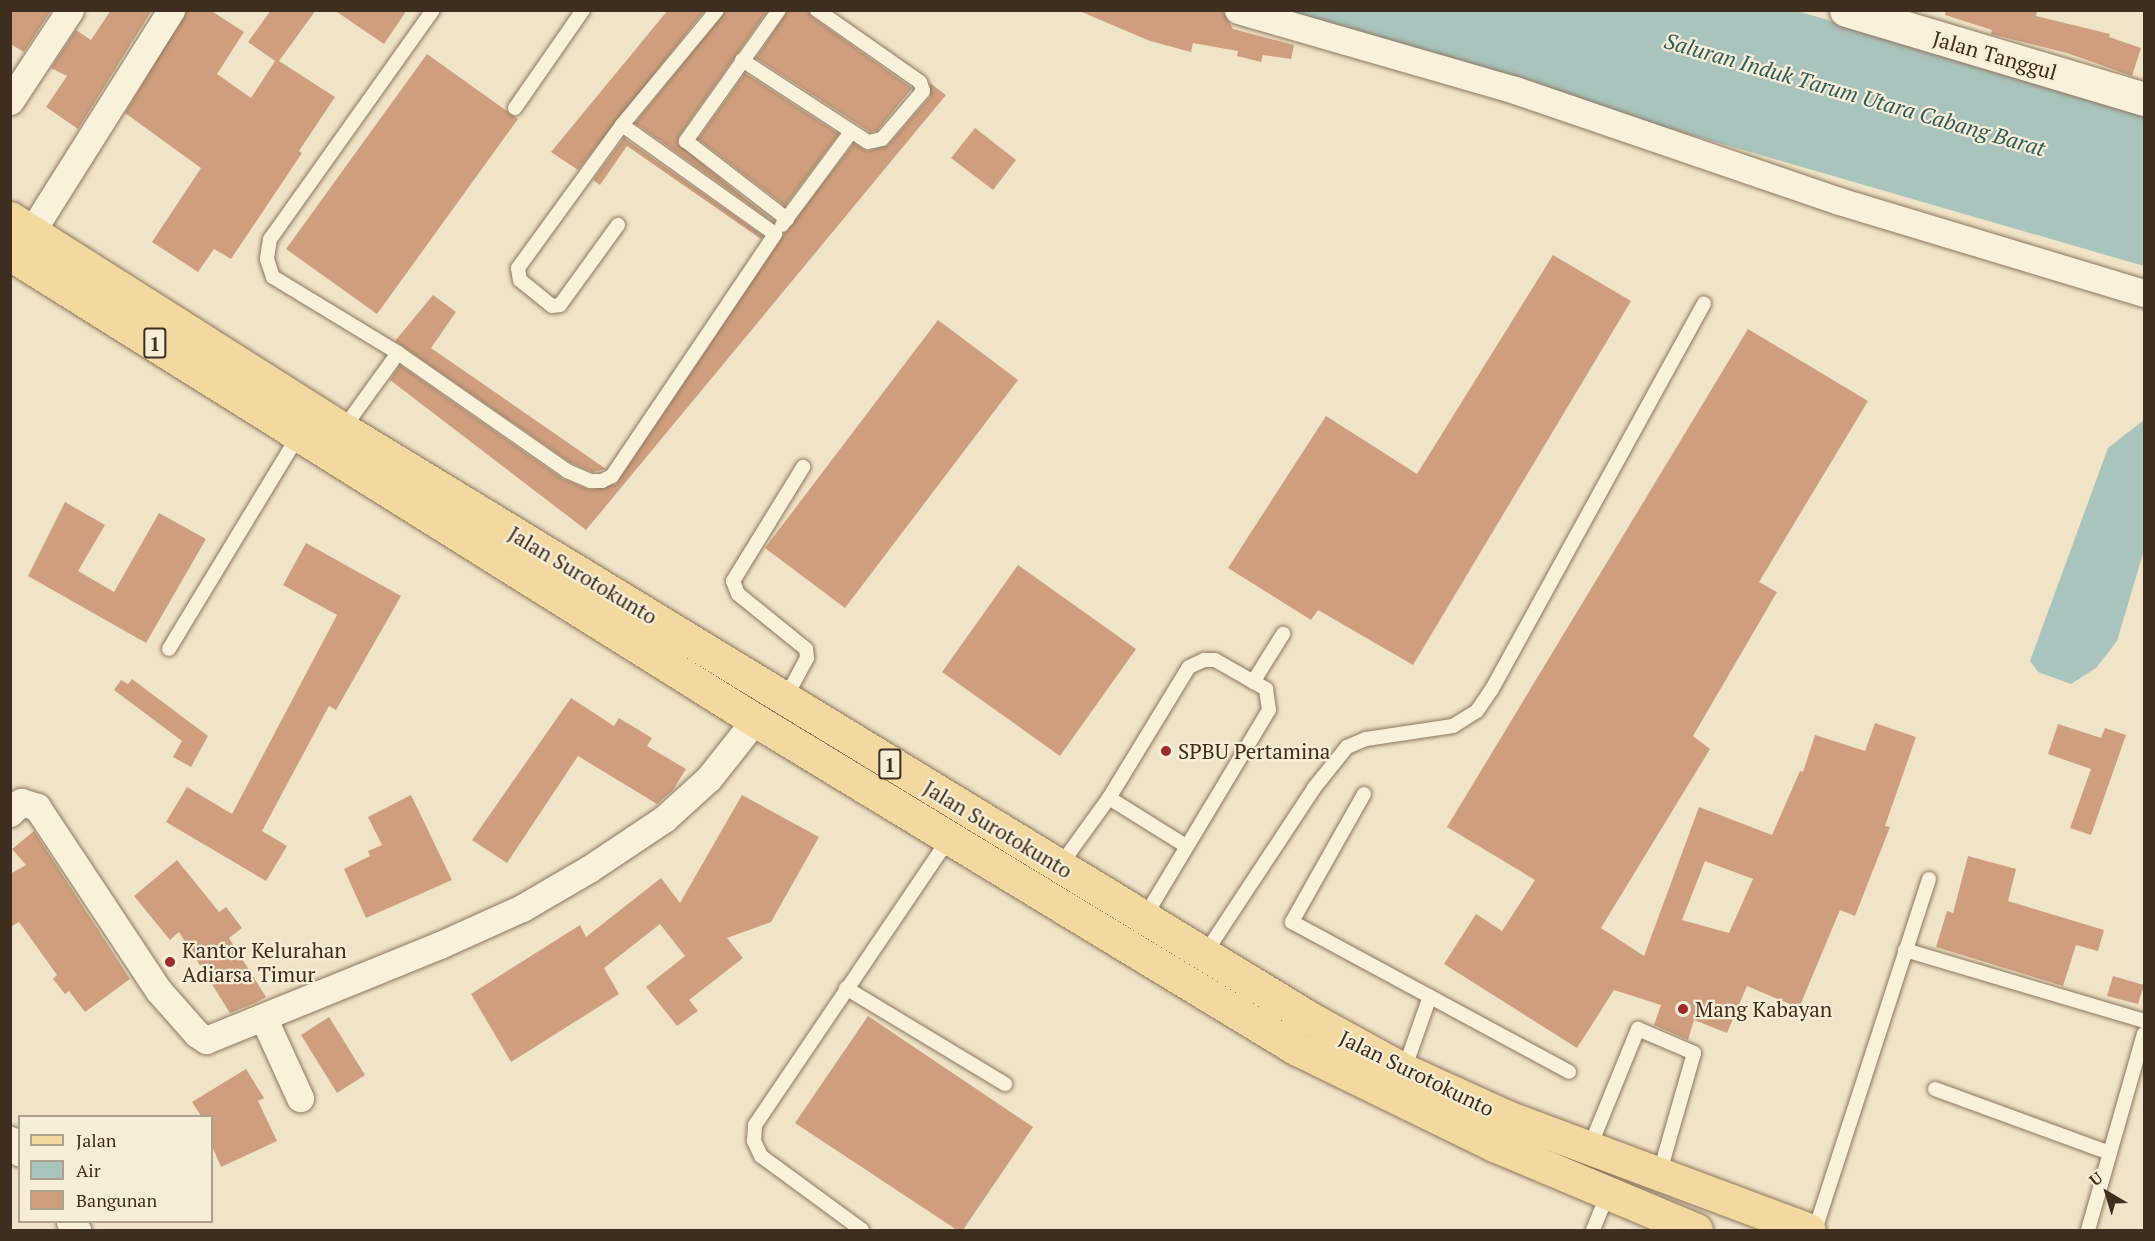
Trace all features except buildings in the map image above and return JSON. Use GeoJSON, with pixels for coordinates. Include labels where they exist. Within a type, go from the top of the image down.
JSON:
{"type":"FeatureCollection","features":[{"type":"Feature","properties":{"kind":"main road","name":"Jalan Surotokunto"},"geometry":{"type":"LineString","coordinates":[[18,234],[1145,916],[1196,968],[1297,1049],[1607,1196],[1696,1230]]}},
{"type":"Feature","properties":{"kind":"main road","name":"Jalan Surotokunto"},"geometry":{"type":"LineString","coordinates":[[18,234],[298,436],[754,720],[950,836],[1041,893],[1196,968],[1311,1019],[1404,1070],[1588,1149],[1809,1230]]}},
{"type":"Feature","properties":{"kind":"street"},"geometry":{"type":"LineString","coordinates":[[10,101],[70,10]]}},
{"type":"Feature","properties":{"kind":"street"},"geometry":{"type":"LineString","coordinates":[[18,234],[171,10]]}},
{"type":"Feature","properties":{"kind":"street"},"geometry":{"type":"LineString","coordinates":[[1238,10],[1515,90],[1839,201],[2145,292]]}},
{"type":"Feature","properties":{"kind":"street","name":"Jalan Tanggul"},"geometry":{"type":"LineString","coordinates":[[1846,10],[2145,99]]}},
{"type":"Feature","properties":{"kind":"street"},"geometry":{"type":"LineString","coordinates":[[10,813],[21,802],[37,807],[159,991],[196,1034],[206,1040],[264,1019],[522,908],[589,869],[664,819],[709,778],[754,720]]}},
{"type":"Feature","properties":{"kind":"street"},"geometry":{"type":"LineString","coordinates":[[264,1019],[300,1098]]}},
{"type":"Feature","properties":{"kind":"lane"},"geometry":{"type":"LineString","coordinates":[[433,10],[270,239],[267,259],[273,277],[398,353],[567,471],[590,481],[602,481],[612,476],[776,234],[851,132]]}},
{"type":"Feature","properties":{"kind":"lane"},"geometry":{"type":"LineString","coordinates":[[515,108],[583,10]]}},
{"type":"Feature","properties":{"kind":"lane"},"geometry":{"type":"LineString","coordinates":[[618,225],[560,305],[552,306],[520,280],[518,268],[622,125],[717,10]]}},
{"type":"Feature","properties":{"kind":"lane"},"geometry":{"type":"LineString","coordinates":[[779,10],[686,141],[787,219]]}},
{"type":"Feature","properties":{"kind":"lane"},"geometry":{"type":"LineString","coordinates":[[742,60],[867,142],[882,139],[923,91],[918,79],[817,10]]}},
{"type":"Feature","properties":{"kind":"lane"},"geometry":{"type":"LineString","coordinates":[[622,125],[776,234]]}},
{"type":"Feature","properties":{"kind":"lane"},"geometry":{"type":"LineString","coordinates":[[1196,968],[1314,788],[1347,747],[1366,739],[1453,726],[1476,711],[1498,679],[1704,303]]}},
{"type":"Feature","properties":{"kind":"lane"},"geometry":{"type":"LineString","coordinates":[[343,429],[398,353]]}},
{"type":"Feature","properties":{"kind":"lane"},"geometry":{"type":"LineString","coordinates":[[169,649],[298,436]]}},
{"type":"Feature","properties":{"kind":"lane"},"geometry":{"type":"LineString","coordinates":[[786,697],[807,658],[806,650],[738,594],[734,581],[803,467]]}},
{"type":"Feature","properties":{"kind":"lane"},"geometry":{"type":"LineString","coordinates":[[1253,682],[1283,634]]}},
{"type":"Feature","properties":{"kind":"lane"},"geometry":{"type":"LineString","coordinates":[[1041,893],[1109,798],[1189,667],[1215,660],[1253,682],[1270,695],[1269,710],[1145,916]]}},
{"type":"Feature","properties":{"kind":"lane"},"geometry":{"type":"LineString","coordinates":[[1364,794],[1292,922],[1569,1072]]}},
{"type":"Feature","properties":{"kind":"lane"},"geometry":{"type":"LineString","coordinates":[[1109,798],[1186,846]]}},
{"type":"Feature","properties":{"kind":"lane"},"geometry":{"type":"LineString","coordinates":[[862,1230],[761,1156],[754,1141],[755,1125],[950,836]]}},
{"type":"Feature","properties":{"kind":"lane"},"geometry":{"type":"LineString","coordinates":[[1815,1230],[1929,879]]}},
{"type":"Feature","properties":{"kind":"lane"},"geometry":{"type":"LineString","coordinates":[[1905,950],[2145,1021]]}},
{"type":"Feature","properties":{"kind":"lane"},"geometry":{"type":"LineString","coordinates":[[846,988],[1005,1084]]}},
{"type":"Feature","properties":{"kind":"lane"},"geometry":{"type":"LineString","coordinates":[[1404,1070],[1430,996]]}},
{"type":"Feature","properties":{"kind":"lane"},"geometry":{"type":"LineString","coordinates":[[1588,1149],[1638,1029],[1694,1053],[1659,1175]]}},
{"type":"Feature","properties":{"kind":"lane"},"geometry":{"type":"LineString","coordinates":[[2088,1230],[2145,1034]]}},
{"type":"Feature","properties":{"kind":"lane"},"geometry":{"type":"LineString","coordinates":[[1935,1089],[2110,1153]]}},
{"type":"Feature","properties":{"kind":"lane"},"geometry":{"type":"LineString","coordinates":[[1593,1230],[1607,1196]]}},
{"type":"Feature","properties":{"kind":"water","name":"Saluran Induk Tarum Utara Cabang Barat"},"geometry":{"type":"Polygon","coordinates":[[[1263,11],[1797,11],[2144,111],[2144,266],[1263,11]]]}},
{"type":"Feature","properties":{"kind":"water"},"geometry":{"type":"Polygon","coordinates":[[[2144,420],[2144,550],[2117,641],[2096,668],[2071,684],[2038,672],[2030,661],[2108,448],[2144,420]]]}},
{"type":"Feature","properties":{"kind":"place","name":"SPBU Pertamina"},"geometry":{"type":"Point","coordinates":[1166,751]}},
{"type":"Feature","properties":{"kind":"place","name":"Kantor Kelurahan Adiarsa Timur"},"geometry":{"type":"Point","coordinates":[170,962]}},
{"type":"Feature","properties":{"kind":"place","name":"Mang Kabayan"},"geometry":{"type":"Point","coordinates":[1683,1009]}}]}
